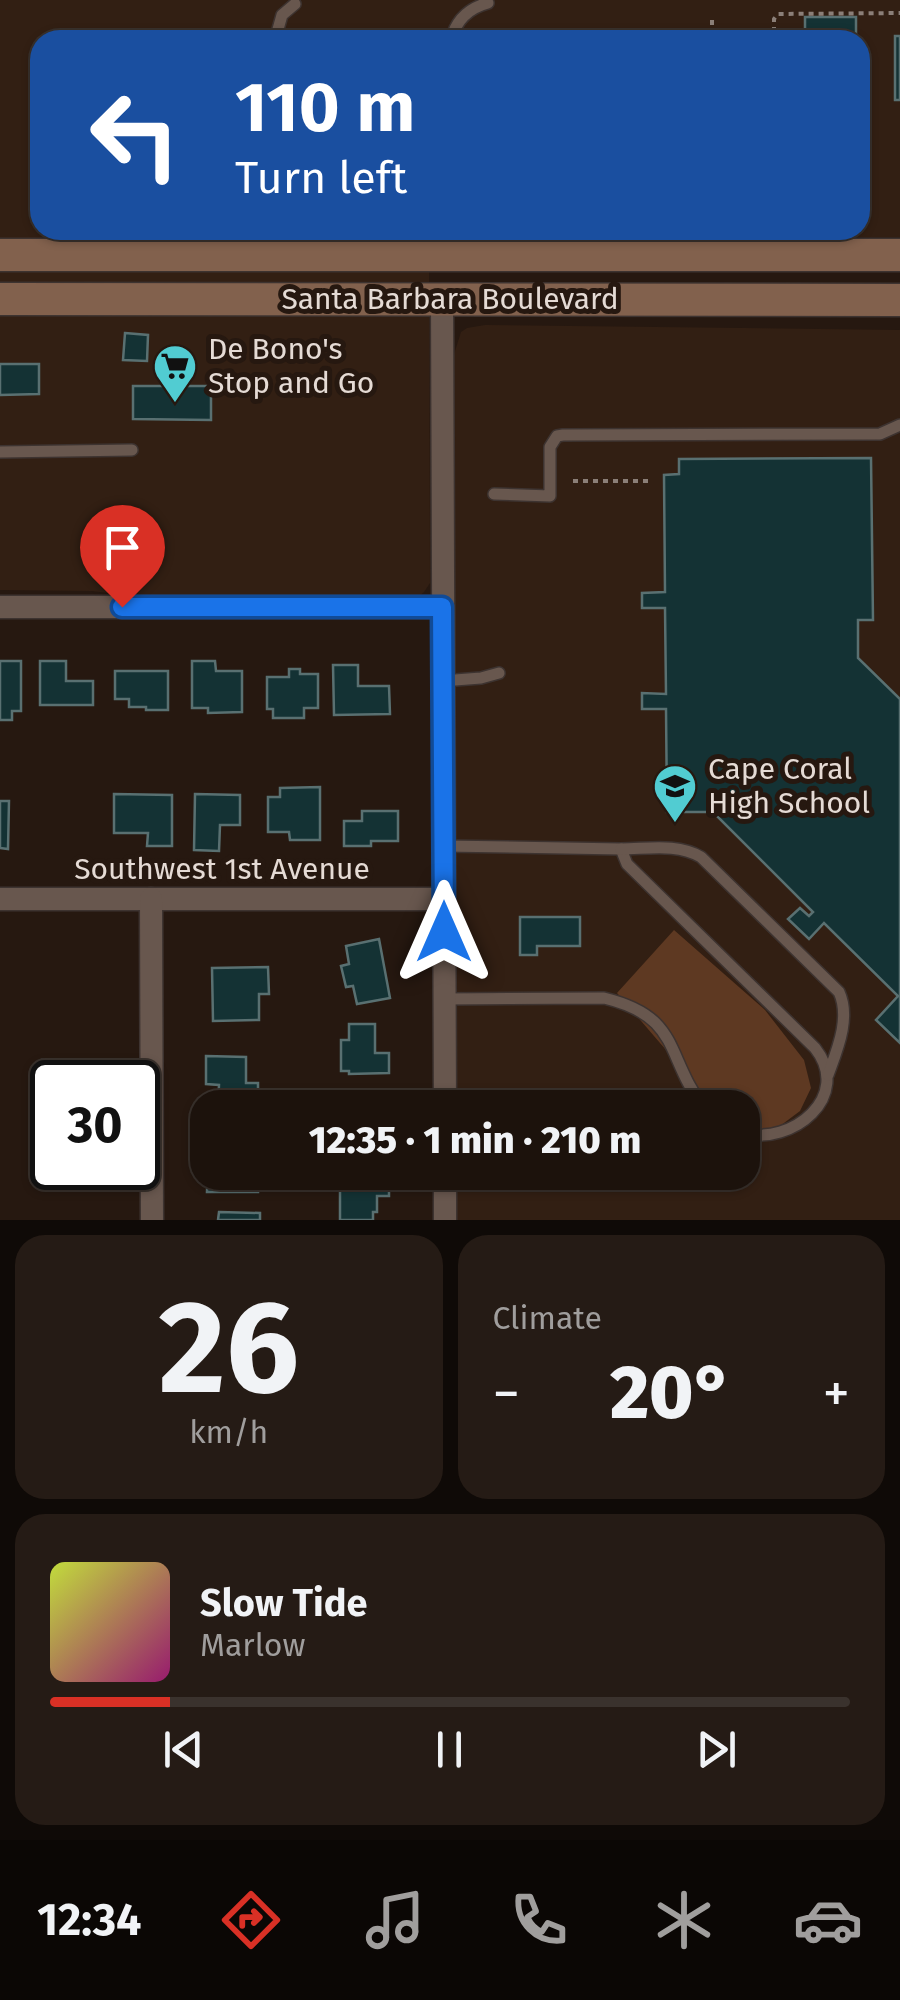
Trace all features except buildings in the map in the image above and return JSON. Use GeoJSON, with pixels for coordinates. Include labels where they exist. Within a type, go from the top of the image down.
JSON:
{"type":"FeatureCollection","features":[{"type":"Feature","properties":{"kind":"main road","name":"Santa Barbara Boulevard"},"geometry":{"type":"LineString","coordinates":[[0,255],[900,254]]}},
{"type":"Feature","properties":{"kind":"main road","name":"Santa Barbara Boulevard"},"geometry":{"type":"LineString","coordinates":[[0,299],[900,300]]}},
{"type":"Feature","properties":{"kind":"street"},"geometry":{"type":"LineString","coordinates":[[442,299],[445,1090]]}},
{"type":"Feature","properties":{"kind":"street"},"geometry":{"type":"LineString","coordinates":[[0,607],[442,607]]}},
{"type":"Feature","properties":{"kind":"street","name":"Southwest 1st Avenue"},"geometry":{"type":"LineString","coordinates":[[0,900],[444,900]]}},
{"type":"Feature","properties":{"kind":"street"},"geometry":{"type":"LineString","coordinates":[[151,900],[152,1220]]}},
{"type":"Feature","properties":{"kind":"street"},"geometry":{"type":"LineString","coordinates":[[445,1190],[445,1220]]}},
{"type":"Feature","properties":{"kind":"lane"},"geometry":{"type":"LineString","coordinates":[[454,30],[463,17],[488,3]]}},
{"type":"Feature","properties":{"kind":"lane"},"geometry":{"type":"LineString","coordinates":[[278,30],[282,15],[295,4]]}},
{"type":"Feature","properties":{"kind":"lane"},"geometry":{"type":"LineString","coordinates":[[494,494],[550,496],[550,447],[557,436],[880,434],[900,425]]}},
{"type":"Feature","properties":{"kind":"lane"},"geometry":{"type":"LineString","coordinates":[[0,452],[132,450]]}},
{"type":"Feature","properties":{"kind":"lane"},"geometry":{"type":"LineString","coordinates":[[442,681],[498,673]]}},
{"type":"Feature","properties":{"kind":"lane"},"geometry":{"type":"LineString","coordinates":[[444,846],[676,848],[701,857],[839,992],[844,1003],[838,1048],[822,1098],[811,1118],[794,1128],[760,1135]]}},
{"type":"Feature","properties":{"kind":"lane"},"geometry":{"type":"LineString","coordinates":[[621,850],[627,864],[815,1048],[825,1060],[827,1079]]}},
{"type":"Feature","properties":{"kind":"lane"},"geometry":{"type":"LineString","coordinates":[[445,998],[604,998],[623,1002],[641,1010],[669,1039],[691,1090]]}},
{"type":"Feature","properties":{"kind":"path"},"geometry":{"type":"LineString","coordinates":[[774,30],[778,14],[900,14]]}},
{"type":"Feature","properties":{"kind":"path"},"geometry":{"type":"LineString","coordinates":[[712,20],[712,30]]}},
{"type":"Feature","properties":{"kind":"path"},"geometry":{"type":"LineString","coordinates":[[573,481],[648,480]]}},
{"type":"Feature","properties":{"kind":"shaded area"},"geometry":{"type":"Polygon","coordinates":[[[0,0],[900,0],[900,237],[870,237],[870,30],[30,30],[30,240],[429,240],[430,583],[424,592],[416,599],[153,599],[92,591],[0,590],[0,0]]]}},
{"type":"Feature","properties":{"kind":"shaded area","name":"Cape Coral High School"},"geometry":{"type":"Polygon","coordinates":[[[485,325],[900,330],[900,1220],[453,1220],[453,1190],[760,1190],[760,1090],[452,1090],[451,364],[461,332],[485,325]]]}},
{"type":"Feature","properties":{"kind":"shaded area"},"geometry":{"type":"Polygon","coordinates":[[[674,930],[765,1010],[804,1060],[811,1088],[800,1111],[780,1126],[760,1132],[760,1090],[700,1090],[617,993],[674,930]]]}},
{"type":"Feature","properties":{"kind":"place","name":"De Bono's Stop and Go"},"geometry":{"type":"Point","coordinates":[175,404]}},
{"type":"Feature","properties":{"kind":"place","name":"Cape Coral High School"},"geometry":{"type":"Point","coordinates":[675,824]}},
{"type":"Feature","properties":{"kind":"route"},"geometry":{"type":"LineString","coordinates":[[122,607],[442,607],[444,932]]}}]}
